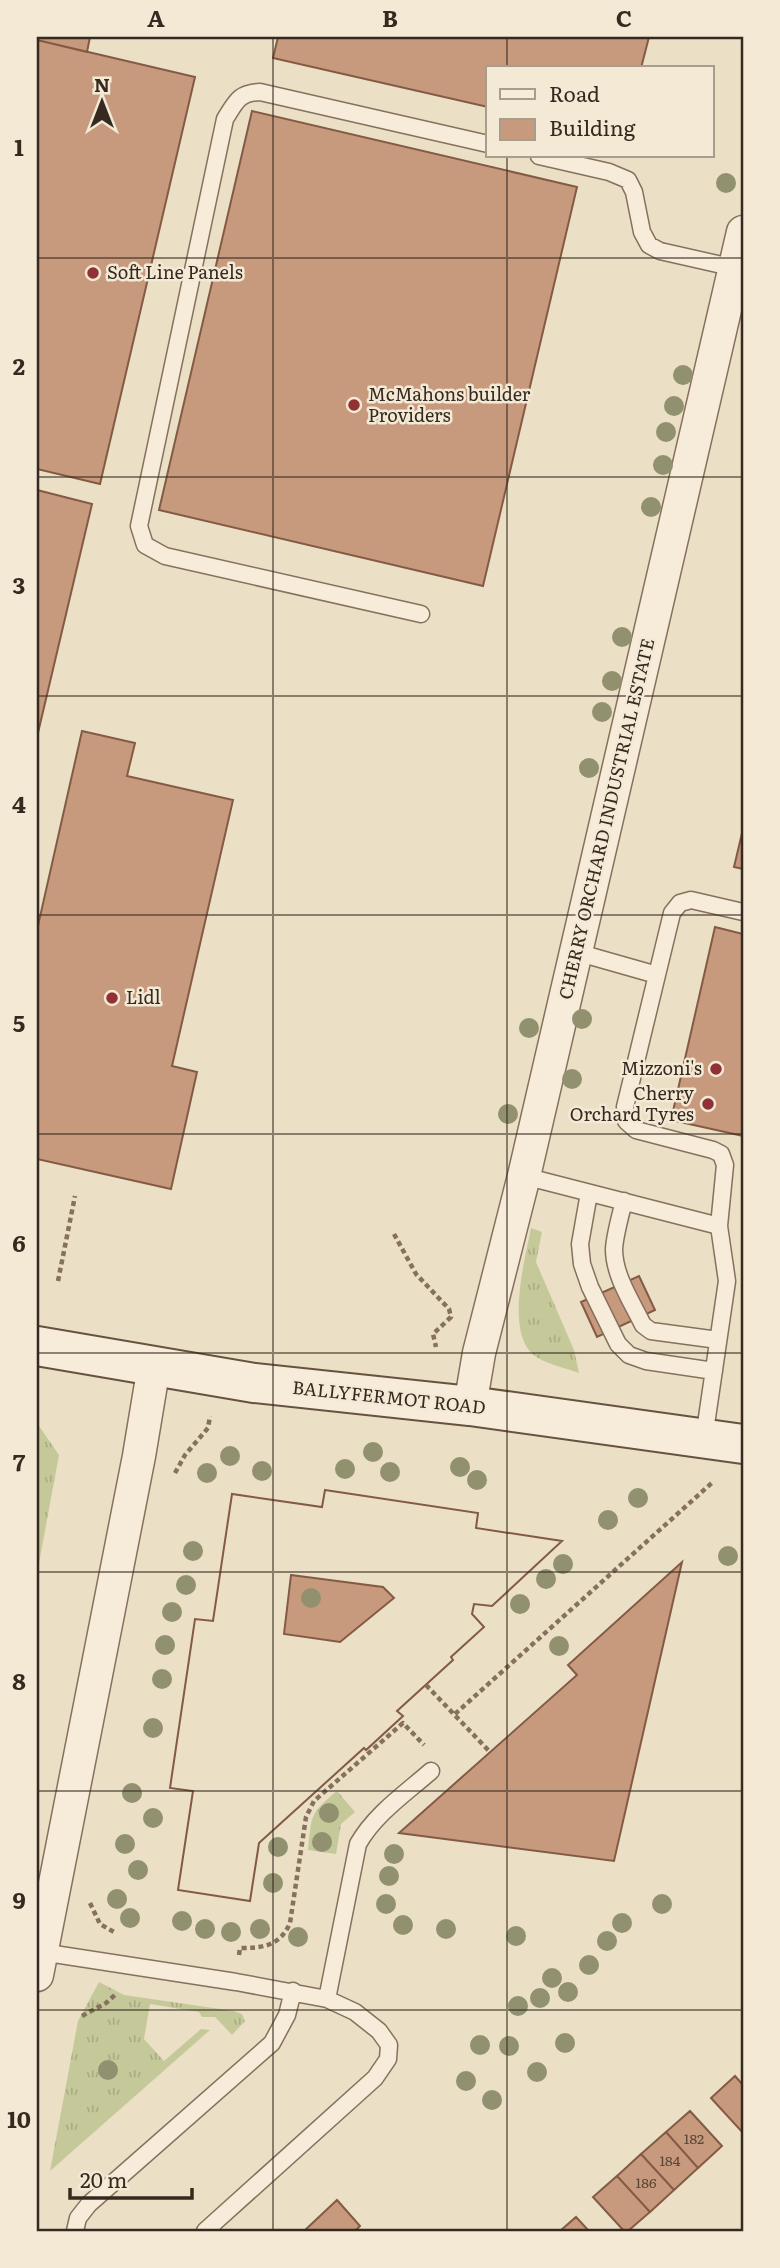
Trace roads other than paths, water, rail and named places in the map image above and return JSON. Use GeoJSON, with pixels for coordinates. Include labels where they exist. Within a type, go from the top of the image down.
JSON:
{"type":"FeatureCollection","features":[{"type":"Feature","properties":{"kind":"main road","name":"BALLYFERMOT ROAD"},"geometry":{"type":"LineString","coordinates":[[37,1346],[268,1385],[470,1406],[743,1444]]}},
{"type":"Feature","properties":{"kind":"street","name":"CHERRY ORCHARD INDUSTRIAL ESTATE"},"geometry":{"type":"LineString","coordinates":[[470,1406],[479,1353],[524,1176],[743,232]]}},
{"type":"Feature","properties":{"kind":"street"},"geometry":{"type":"LineString","coordinates":[[39,1963],[155,1366]]}},
{"type":"Feature","properties":{"kind":"lane"},"geometry":{"type":"LineString","coordinates":[[421,614],[165,556],[145,545],[139,526],[225,119],[237,100],[245,93],[260,92],[486,144]]}},
{"type":"Feature","properties":{"kind":"lane"},"geometry":{"type":"LineString","coordinates":[[547,158],[608,172],[628,180],[634,192],[642,232],[649,245],[660,251],[735,268]]}},
{"type":"Feature","properties":{"kind":"lane"},"geometry":{"type":"LineString","coordinates":[[704,1438],[718,1340],[735,1282],[719,1226],[726,1165],[721,1154],[713,1150],[636,1130],[626,1121],[625,1107],[672,914],[680,903],[691,900],[743,912]]}},
{"type":"Feature","properties":{"kind":"lane"},"geometry":{"type":"LineString","coordinates":[[576,952],[657,975]]}},
{"type":"Feature","properties":{"kind":"lane"},"geometry":{"type":"LineString","coordinates":[[524,1176],[719,1226]]}},
{"type":"Feature","properties":{"kind":"lane"},"geometry":{"type":"LineString","coordinates":[[589,1193],[580,1244],[582,1264],[590,1287],[618,1344],[629,1355],[646,1361],[714,1371]]}},
{"type":"Feature","properties":{"kind":"lane"},"geometry":{"type":"LineString","coordinates":[[624,1201],[614,1247],[615,1259],[617,1270],[643,1325],[651,1331],[718,1340]]}},
{"type":"Feature","properties":{"kind":"lane"},"geometry":{"type":"LineString","coordinates":[[327,1999],[358,1844],[378,1817],[431,1771]]}},
{"type":"Feature","properties":{"kind":"lane"},"geometry":{"type":"LineString","coordinates":[[39,1963],[293,1991],[327,1999],[355,2012],[379,2031],[389,2045],[388,2059],[375,2078],[205,2231]]}},
{"type":"Feature","properties":{"kind":"lane"},"geometry":{"type":"LineString","coordinates":[[75,2231],[78,2218],[89,2204],[272,2043],[287,2015],[293,1991]]}},
{"type":"Feature","properties":{"kind":"place","name":"Soft Line Panels"},"geometry":{"type":"Point","coordinates":[93,273]}},
{"type":"Feature","properties":{"kind":"place","name":"McMahons builder Providers"},"geometry":{"type":"Point","coordinates":[354,405]}},
{"type":"Feature","properties":{"kind":"place","name":"Lidl"},"geometry":{"type":"Point","coordinates":[112,998]}},
{"type":"Feature","properties":{"kind":"place","name":"Mizzoni's"},"geometry":{"type":"Point","coordinates":[716,1069]}},
{"type":"Feature","properties":{"kind":"place","name":"Cherry Orchard Tyres"},"geometry":{"type":"Point","coordinates":[708,1104]}}]}
